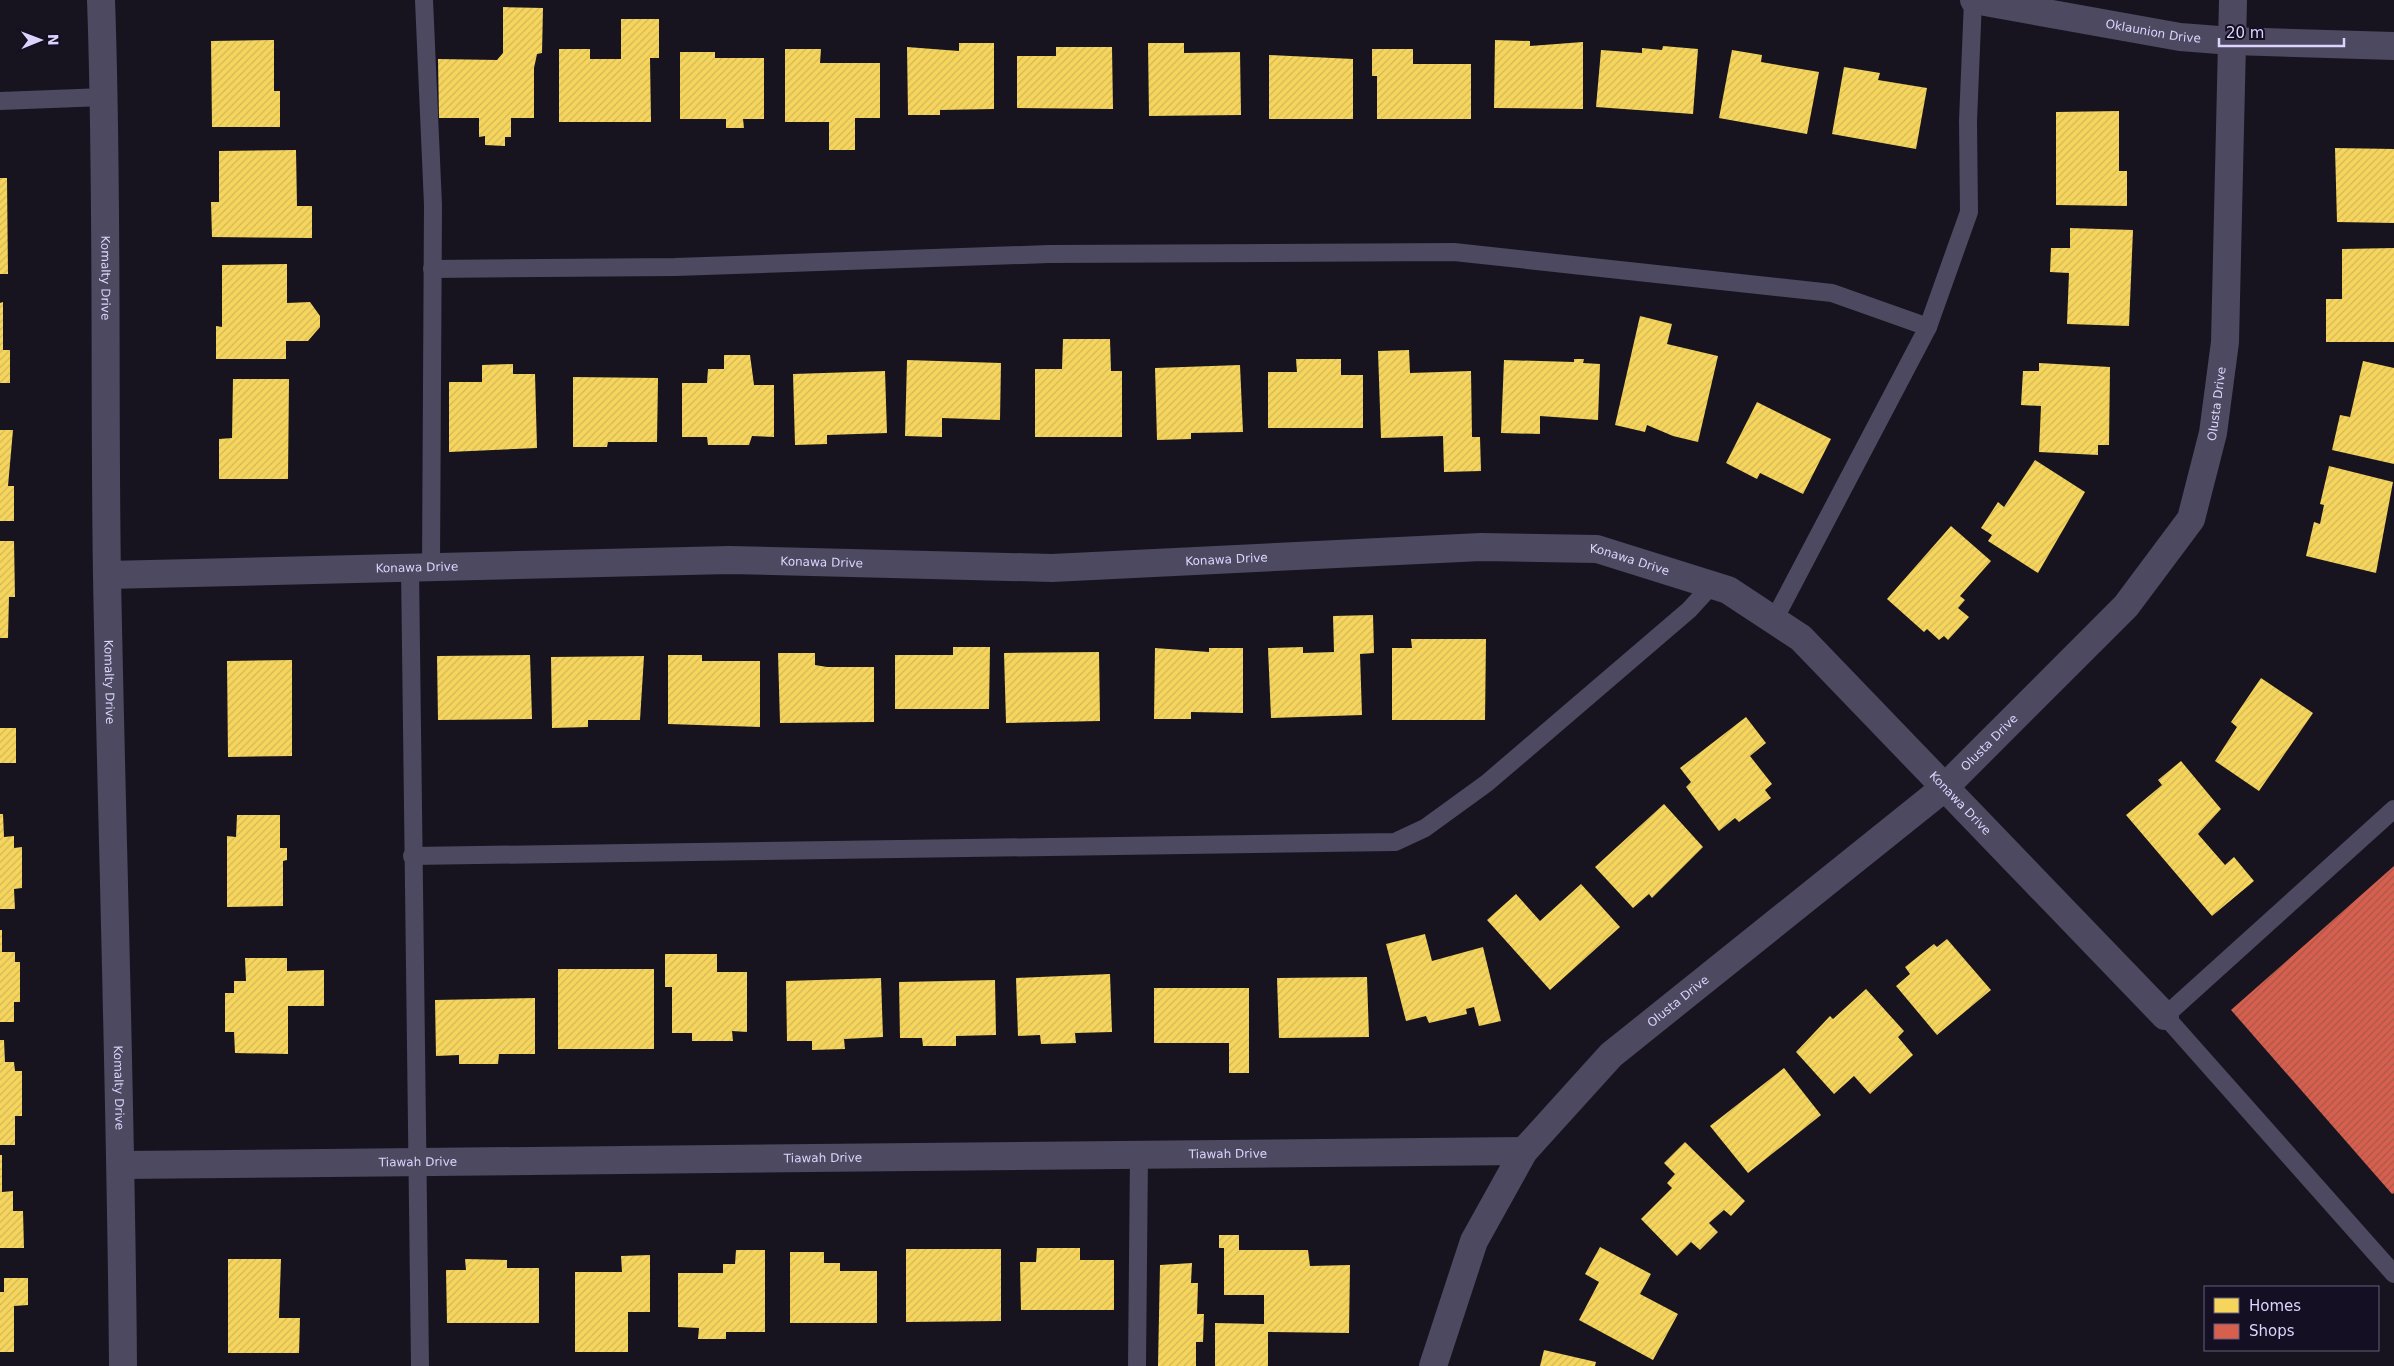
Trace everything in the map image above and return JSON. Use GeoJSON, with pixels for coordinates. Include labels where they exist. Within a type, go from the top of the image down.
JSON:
{"type":"FeatureCollection","features":[{"type":"Feature","properties":{"kind":"street","name":"Komalty Drive"},"geometry":{"type":"LineString","coordinates":[[101,0],[104,97],[107,575],[122,1165],[122,1366]]}},
{"type":"Feature","properties":{"kind":"street","name":"Oklaunion Drive"},"geometry":{"type":"LineString","coordinates":[[1974,0],[2180,37],[2232,41],[2394,46]]}},
{"type":"Feature","properties":{"kind":"street","name":"Olusta Drive"},"geometry":{"type":"LineString","coordinates":[[1433,1366],[1474,1241],[1524,1151],[1611,1055],[1944,788],[2126,606],[2191,519],[2213,433],[2224,342],[2233,0]]}},
{"type":"Feature","properties":{"kind":"street","name":"Konawa Drive"},"geometry":{"type":"LineString","coordinates":[[107,575],[729,560],[1052,568],[1491,547],[1597,549],[1728,590],[1801,638],[2165,1016]]}},
{"type":"Feature","properties":{"kind":"street","name":"Tiawah Drive"},"geometry":{"type":"LineString","coordinates":[[122,1165],[1524,1151]]}},
{"type":"Feature","properties":{"kind":"lane"},"geometry":{"type":"LineString","coordinates":[[420,1366],[412,856],[420,568],[432,269],[432,205],[424,0]]}},
{"type":"Feature","properties":{"kind":"lane"},"geometry":{"type":"LineString","coordinates":[[1774,620],[1928,327],[1969,212],[1968,121],[1974,0]]}},
{"type":"Feature","properties":{"kind":"lane"},"geometry":{"type":"LineString","coordinates":[[0,101],[104,97]]}},
{"type":"Feature","properties":{"kind":"lane"},"geometry":{"type":"LineString","coordinates":[[432,269],[675,267],[1049,254],[1454,252],[1832,293],[1928,327]]}},
{"type":"Feature","properties":{"kind":"lane"},"geometry":{"type":"LineString","coordinates":[[412,856],[1395,842],[1425,828],[1487,783],[1689,610],[1712,585]]}},
{"type":"Feature","properties":{"kind":"lane"},"geometry":{"type":"LineString","coordinates":[[2394,809],[2165,1016],[2394,1274]]}},
{"type":"Feature","properties":{"kind":"lane"},"geometry":{"type":"LineString","coordinates":[[1137,1366],[1139,1155]]}},
{"type":"Feature","properties":{"kind":"building: Homes"},"geometry":{"type":"Polygon","coordinates":[[[503,7],[543,8],[542,53],[537,54],[534,68],[534,118],[511,118],[511,137],[505,137],[505,146],[485,145],[485,136],[479,137],[479,118],[439,118],[438,59],[497,60],[503,53],[503,7]]]}},
{"type":"Feature","properties":{"kind":"building: Homes"},"geometry":{"type":"Polygon","coordinates":[[[621,19],[659,19],[659,58],[650,58],[651,122],[559,122],[559,49],[590,49],[590,59],[621,59],[621,19]]]}},
{"type":"Feature","properties":{"kind":"building: Homes"},"geometry":{"type":"Polygon","coordinates":[[[274,40],[274,91],[280,91],[280,127],[212,127],[211,41],[274,40]]]}},
{"type":"Feature","properties":{"kind":"building: Homes"},"geometry":{"type":"Polygon","coordinates":[[[1495,40],[1530,41],[1530,46],[1583,42],[1583,109],[1494,108],[1495,40]]]}},
{"type":"Feature","properties":{"kind":"building: Homes"},"geometry":{"type":"Polygon","coordinates":[[[959,43],[994,43],[994,109],[940,110],[940,115],[908,115],[907,47],[959,51],[959,43]]]}},
{"type":"Feature","properties":{"kind":"building: Homes"},"geometry":{"type":"Polygon","coordinates":[[[1148,43],[1184,43],[1184,53],[1240,52],[1241,115],[1149,116],[1148,43]]]}},
{"type":"Feature","properties":{"kind":"building: Homes"},"geometry":{"type":"Polygon","coordinates":[[[1663,46],[1698,49],[1693,114],[1596,107],[1601,50],[1642,53],[1642,48],[1662,50],[1663,46]]]}},
{"type":"Feature","properties":{"kind":"building: Homes"},"geometry":{"type":"Polygon","coordinates":[[[1056,47],[1112,47],[1113,109],[1017,108],[1017,56],[1056,56],[1056,47]]]}},
{"type":"Feature","properties":{"kind":"building: Homes"},"geometry":{"type":"Polygon","coordinates":[[[785,49],[821,49],[820,63],[880,63],[880,118],[855,118],[855,150],[829,150],[829,122],[785,122],[785,49]]]}},
{"type":"Feature","properties":{"kind":"building: Homes"},"geometry":{"type":"Polygon","coordinates":[[[1372,49],[1413,49],[1413,64],[1471,64],[1471,119],[1377,119],[1377,76],[1372,76],[1372,49]]]}},
{"type":"Feature","properties":{"kind":"building: Homes"},"geometry":{"type":"Polygon","coordinates":[[[1732,50],[1762,55],[1761,62],[1819,72],[1807,134],[1719,118],[1732,50]]]}},
{"type":"Feature","properties":{"kind":"building: Homes"},"geometry":{"type":"Polygon","coordinates":[[[680,52],[715,52],[715,58],[764,58],[764,119],[743,119],[744,128],[726,128],[726,119],[680,119],[680,52]]]}},
{"type":"Feature","properties":{"kind":"building: Homes"},"geometry":{"type":"Polygon","coordinates":[[[1269,55],[1353,59],[1353,119],[1269,119],[1269,55]]]}},
{"type":"Feature","properties":{"kind":"building: Homes"},"geometry":{"type":"Polygon","coordinates":[[[1844,67],[1880,73],[1878,80],[1927,88],[1916,149],[1832,134],[1844,67]]]}},
{"type":"Feature","properties":{"kind":"building: Homes"},"geometry":{"type":"Polygon","coordinates":[[[2119,111],[2119,171],[2127,171],[2127,206],[2056,205],[2056,112],[2119,111]]]}},
{"type":"Feature","properties":{"kind":"building: Homes"},"geometry":{"type":"Polygon","coordinates":[[[2335,148],[2394,149],[2394,223],[2337,222],[2335,148]]]}},
{"type":"Feature","properties":{"kind":"building: Homes"},"geometry":{"type":"Polygon","coordinates":[[[296,150],[297,206],[312,206],[312,238],[212,237],[211,202],[219,202],[219,151],[296,150]]]}},
{"type":"Feature","properties":{"kind":"building: Homes"},"geometry":{"type":"Polygon","coordinates":[[[0,178],[7,178],[8,274],[0,274],[0,178]]]}},
{"type":"Feature","properties":{"kind":"building: Homes"},"geometry":{"type":"Polygon","coordinates":[[[2070,228],[2133,230],[2129,326],[2067,324],[2069,273],[2050,272],[2051,248],[2070,248],[2070,228]]]}},
{"type":"Feature","properties":{"kind":"building: Homes"},"geometry":{"type":"Polygon","coordinates":[[[2394,248],[2394,342],[2326,342],[2326,299],[2342,299],[2342,249],[2394,248]]]}},
{"type":"Feature","properties":{"kind":"building: Homes"},"geometry":{"type":"Polygon","coordinates":[[[287,264],[287,303],[310,302],[320,316],[320,327],[308,341],[286,341],[286,359],[216,359],[216,326],[222,327],[222,265],[287,264]]]}},
{"type":"Feature","properties":{"kind":"building: Homes"},"geometry":{"type":"Polygon","coordinates":[[[3,302],[3,350],[10,350],[10,383],[0,383],[0,303],[3,302]]]}},
{"type":"Feature","properties":{"kind":"building: Homes"},"geometry":{"type":"Polygon","coordinates":[[[1640,316],[1672,324],[1667,344],[1718,356],[1698,442],[1673,436],[1647,425],[1645,432],[1615,425],[1640,316]]]}},
{"type":"Feature","properties":{"kind":"building: Homes"},"geometry":{"type":"Polygon","coordinates":[[[1063,339],[1110,339],[1111,371],[1122,371],[1122,437],[1035,437],[1035,369],[1062,369],[1063,339]]]}},
{"type":"Feature","properties":{"kind":"building: Homes"},"geometry":{"type":"Polygon","coordinates":[[[1409,350],[1410,373],[1471,371],[1472,437],[1480,437],[1481,471],[1444,472],[1443,436],[1381,438],[1378,351],[1409,350]]]}},
{"type":"Feature","properties":{"kind":"building: Homes"},"geometry":{"type":"Polygon","coordinates":[[[724,355],[750,355],[754,385],[774,385],[774,437],[752,436],[749,445],[708,445],[707,437],[682,437],[682,383],[707,383],[708,369],[724,369],[724,355]]]}},
{"type":"Feature","properties":{"kind":"building: Homes"},"geometry":{"type":"Polygon","coordinates":[[[1296,359],[1341,359],[1341,375],[1363,375],[1363,428],[1268,428],[1268,372],[1297,372],[1296,359]]]}},
{"type":"Feature","properties":{"kind":"building: Homes"},"geometry":{"type":"Polygon","coordinates":[[[1574,359],[1584,359],[1583,363],[1600,364],[1598,420],[1540,416],[1540,434],[1501,433],[1504,360],[1574,362],[1574,359]]]}},
{"type":"Feature","properties":{"kind":"building: Homes"},"geometry":{"type":"Polygon","coordinates":[[[907,360],[1001,363],[1000,420],[942,418],[942,437],[905,436],[907,360]]]}},
{"type":"Feature","properties":{"kind":"building: Homes"},"geometry":{"type":"Polygon","coordinates":[[[2363,361],[2394,368],[2394,464],[2332,450],[2340,415],[2350,417],[2363,361]]]}},
{"type":"Feature","properties":{"kind":"building: Homes"},"geometry":{"type":"Polygon","coordinates":[[[2039,363],[2110,367],[2109,445],[2098,445],[2098,455],[2039,452],[2041,406],[2021,405],[2023,371],[2039,371],[2039,363]]]}},
{"type":"Feature","properties":{"kind":"building: Homes"},"geometry":{"type":"Polygon","coordinates":[[[513,364],[513,374],[535,374],[537,448],[449,452],[449,382],[482,382],[482,365],[513,364]]]}},
{"type":"Feature","properties":{"kind":"building: Homes"},"geometry":{"type":"Polygon","coordinates":[[[1240,365],[1243,432],[1191,433],[1191,439],[1157,440],[1155,368],[1240,365]]]}},
{"type":"Feature","properties":{"kind":"building: Homes"},"geometry":{"type":"Polygon","coordinates":[[[885,371],[887,433],[827,435],[827,444],[795,445],[793,374],[885,371]]]}},
{"type":"Feature","properties":{"kind":"building: Homes"},"geometry":{"type":"Polygon","coordinates":[[[573,377],[658,378],[657,442],[608,442],[607,447],[573,447],[573,377]]]}},
{"type":"Feature","properties":{"kind":"building: Homes"},"geometry":{"type":"Polygon","coordinates":[[[233,379],[289,379],[288,479],[219,479],[219,439],[232,438],[233,379]]]}},
{"type":"Feature","properties":{"kind":"building: Homes"},"geometry":{"type":"Polygon","coordinates":[[[1757,402],[1831,439],[1803,494],[1760,473],[1757,479],[1726,463],[1757,402]]]}},
{"type":"Feature","properties":{"kind":"building: Homes"},"geometry":{"type":"Polygon","coordinates":[[[0,430],[13,430],[8,486],[14,486],[14,521],[0,521],[0,430]]]}},
{"type":"Feature","properties":{"kind":"building: Homes"},"geometry":{"type":"Polygon","coordinates":[[[2035,460],[2085,492],[2038,573],[1988,541],[1992,535],[1981,528],[1998,502],[2004,507],[2035,460]]]}},
{"type":"Feature","properties":{"kind":"building: Homes"},"geometry":{"type":"Polygon","coordinates":[[[2329,466],[2393,482],[2376,573],[2306,556],[2314,522],[2320,524],[2324,505],[2320,504],[2329,466]]]}},
{"type":"Feature","properties":{"kind":"building: Homes"},"geometry":{"type":"Polygon","coordinates":[[[1951,526],[1991,561],[1960,596],[1965,600],[1958,608],[1969,617],[1948,640],[1944,636],[1939,640],[1927,629],[1924,632],[1887,599],[1951,526]]]}},
{"type":"Feature","properties":{"kind":"building: Homes"},"geometry":{"type":"Polygon","coordinates":[[[0,541],[14,541],[15,597],[9,597],[8,638],[0,638],[0,541]]]}},
{"type":"Feature","properties":{"kind":"building: Homes"},"geometry":{"type":"Polygon","coordinates":[[[1373,615],[1374,653],[1360,654],[1362,715],[1271,718],[1268,648],[1303,647],[1303,653],[1334,652],[1333,616],[1373,615]]]}},
{"type":"Feature","properties":{"kind":"building: Homes"},"geometry":{"type":"Polygon","coordinates":[[[1411,639],[1486,639],[1485,720],[1392,720],[1392,648],[1412,648],[1411,639]]]}},
{"type":"Feature","properties":{"kind":"building: Homes"},"geometry":{"type":"Polygon","coordinates":[[[953,647],[990,647],[989,709],[895,709],[895,655],[953,655],[953,647]]]}},
{"type":"Feature","properties":{"kind":"building: Homes"},"geometry":{"type":"Polygon","coordinates":[[[1155,648],[1209,652],[1209,648],[1243,648],[1243,713],[1191,712],[1191,719],[1154,719],[1155,648]]]}},
{"type":"Feature","properties":{"kind":"building: Homes"},"geometry":{"type":"Polygon","coordinates":[[[1099,652],[1100,721],[1006,723],[1004,653],[1099,652]]]}},
{"type":"Feature","properties":{"kind":"building: Homes"},"geometry":{"type":"Polygon","coordinates":[[[778,653],[815,653],[815,665],[827,667],[874,667],[874,722],[780,723],[778,653]]]}},
{"type":"Feature","properties":{"kind":"building: Homes"},"geometry":{"type":"Polygon","coordinates":[[[530,655],[532,719],[438,720],[437,656],[530,655]]]}},
{"type":"Feature","properties":{"kind":"building: Homes"},"geometry":{"type":"Polygon","coordinates":[[[668,655],[702,655],[702,661],[760,661],[760,727],[668,724],[668,655]]]}},
{"type":"Feature","properties":{"kind":"building: Homes"},"geometry":{"type":"Polygon","coordinates":[[[644,656],[640,720],[588,720],[588,727],[552,728],[551,657],[644,656]]]}},
{"type":"Feature","properties":{"kind":"building: Homes"},"geometry":{"type":"Polygon","coordinates":[[[292,660],[292,756],[228,757],[227,661],[292,660]]]}},
{"type":"Feature","properties":{"kind":"building: Homes"},"geometry":{"type":"Polygon","coordinates":[[[2261,678],[2313,713],[2259,791],[2215,761],[2237,727],[2231,722],[2261,678]]]}},
{"type":"Feature","properties":{"kind":"building: Homes"},"geometry":{"type":"Polygon","coordinates":[[[1746,717],[1766,743],[1750,756],[1772,784],[1765,790],[1771,798],[1739,822],[1735,818],[1719,831],[1686,787],[1691,782],[1680,768],[1746,717]]]}},
{"type":"Feature","properties":{"kind":"building: Homes"},"geometry":{"type":"Polygon","coordinates":[[[0,728],[16,728],[16,763],[0,763],[0,728]]]}},
{"type":"Feature","properties":{"kind":"building: Homes"},"geometry":{"type":"Polygon","coordinates":[[[2181,761],[2221,809],[2198,834],[2225,865],[2234,857],[2254,881],[2212,916],[2126,815],[2162,785],[2158,780],[2181,761]]]}},
{"type":"Feature","properties":{"kind":"building: Homes"},"geometry":{"type":"Polygon","coordinates":[[[1664,804],[1703,847],[1652,898],[1649,894],[1633,908],[1595,867],[1664,804]]]}},
{"type":"Feature","properties":{"kind":"building: Homes"},"geometry":{"type":"Polygon","coordinates":[[[0,814],[3,814],[4,837],[14,836],[14,848],[22,847],[22,888],[14,889],[15,909],[0,909],[0,814]]]}},
{"type":"Feature","properties":{"kind":"building: Homes"},"geometry":{"type":"Polygon","coordinates":[[[237,815],[280,815],[280,848],[287,848],[287,860],[283,861],[283,906],[227,907],[227,836],[236,837],[237,815]]]}},
{"type":"Feature","properties":{"kind":"building: Homes"},"geometry":{"type":"Polygon","coordinates":[[[1581,884],[1620,927],[1550,990],[1487,920],[1516,894],[1540,921],[1581,884]]]}},
{"type":"Feature","properties":{"kind":"building: Homes"},"geometry":{"type":"Polygon","coordinates":[[[0,930],[2,930],[2,952],[15,952],[15,962],[20,962],[20,1002],[14,1002],[14,1022],[0,1022],[0,930]]]}},
{"type":"Feature","properties":{"kind":"building: Homes"},"geometry":{"type":"Polygon","coordinates":[[[1425,934],[1432,961],[1483,947],[1501,1021],[1479,1026],[1474,1007],[1466,1009],[1467,1014],[1429,1023],[1426,1016],[1406,1021],[1386,944],[1425,934]]]}},
{"type":"Feature","properties":{"kind":"building: Homes"},"geometry":{"type":"Polygon","coordinates":[[[1947,939],[1991,990],[1937,1035],[1896,986],[1910,974],[1905,967],[1934,944],[1937,947],[1947,939]]]}},
{"type":"Feature","properties":{"kind":"building: Homes"},"geometry":{"type":"Polygon","coordinates":[[[665,954],[717,954],[717,972],[747,972],[747,1032],[732,1031],[733,1041],[692,1041],[692,1033],[672,1033],[672,987],[665,987],[665,954]]]}},
{"type":"Feature","properties":{"kind":"building: Homes"},"geometry":{"type":"Polygon","coordinates":[[[245,958],[287,958],[287,971],[324,970],[324,1006],[288,1006],[288,1054],[235,1053],[234,1032],[225,1032],[225,993],[234,993],[234,981],[246,981],[245,958]]]}},
{"type":"Feature","properties":{"kind":"building: Homes"},"geometry":{"type":"Polygon","coordinates":[[[558,969],[654,969],[654,1049],[558,1049],[558,969]]]}},
{"type":"Feature","properties":{"kind":"building: Homes"},"geometry":{"type":"Polygon","coordinates":[[[1110,974],[1112,1032],[1075,1033],[1076,1043],[1041,1044],[1040,1035],[1018,1036],[1016,978],[1110,974]]]}},
{"type":"Feature","properties":{"kind":"building: Homes"},"geometry":{"type":"Polygon","coordinates":[[[1367,977],[1369,1037],[1279,1038],[1277,978],[1367,977]]]}},
{"type":"Feature","properties":{"kind":"building: Homes"},"geometry":{"type":"Polygon","coordinates":[[[881,978],[883,1037],[844,1039],[845,1049],[812,1050],[812,1041],[787,1041],[786,981],[881,978]]]}},
{"type":"Feature","properties":{"kind":"building: Homes"},"geometry":{"type":"Polygon","coordinates":[[[995,980],[996,1035],[956,1036],[956,1046],[923,1046],[922,1038],[900,1038],[899,982],[995,980]]]}},
{"type":"Feature","properties":{"kind":"building: Homes"},"geometry":{"type":"Polygon","coordinates":[[[1154,988],[1249,988],[1249,1073],[1229,1073],[1229,1043],[1154,1043],[1154,988]]]}},
{"type":"Feature","properties":{"kind":"building: Homes"},"geometry":{"type":"Polygon","coordinates":[[[1866,989],[1904,1031],[1898,1037],[1913,1055],[1870,1094],[1854,1076],[1834,1094],[1796,1052],[1830,1016],[1833,1019],[1866,989]]]}},
{"type":"Feature","properties":{"kind":"building: Homes"},"geometry":{"type":"Polygon","coordinates":[[[535,998],[535,1054],[499,1054],[498,1064],[459,1064],[459,1055],[436,1056],[435,1000],[535,998]]]}},
{"type":"Feature","properties":{"kind":"building: Homes"},"geometry":{"type":"Polygon","coordinates":[[[0,1040],[4,1040],[5,1062],[14,1062],[15,1071],[22,1071],[22,1116],[15,1116],[15,1145],[0,1145],[0,1040]]]}},
{"type":"Feature","properties":{"kind":"building: Homes"},"geometry":{"type":"Polygon","coordinates":[[[1784,1068],[1821,1115],[1748,1173],[1710,1126],[1784,1068]]]}},
{"type":"Feature","properties":{"kind":"building: Homes"},"geometry":{"type":"Polygon","coordinates":[[[1685,1142],[1745,1201],[1731,1216],[1724,1210],[1709,1223],[1718,1232],[1700,1250],[1691,1242],[1677,1256],[1641,1219],[1672,1188],[1667,1183],[1675,1174],[1664,1163],[1685,1142]]]}},
{"type":"Feature","properties":{"kind":"building: Homes"},"geometry":{"type":"Polygon","coordinates":[[[0,1155],[2,1155],[2,1192],[13,1191],[13,1211],[23,1211],[24,1248],[0,1248],[0,1155]]]}},
{"type":"Feature","properties":{"kind":"building: Homes"},"geometry":{"type":"Polygon","coordinates":[[[1219,1235],[1239,1235],[1239,1250],[1308,1250],[1310,1266],[1350,1265],[1349,1333],[1268,1332],[1268,1366],[1215,1366],[1215,1323],[1264,1324],[1264,1295],[1224,1295],[1224,1248],[1219,1248],[1219,1235]]]}},
{"type":"Feature","properties":{"kind":"building: Homes"},"geometry":{"type":"Polygon","coordinates":[[[1600,1247],[1651,1274],[1640,1294],[1678,1314],[1653,1360],[1579,1320],[1599,1282],[1585,1274],[1600,1247]]]}},
{"type":"Feature","properties":{"kind":"building: Homes"},"geometry":{"type":"Polygon","coordinates":[[[1037,1248],[1080,1248],[1080,1260],[1114,1260],[1114,1310],[1021,1310],[1020,1262],[1036,1262],[1037,1248]]]}},
{"type":"Feature","properties":{"kind":"building: Homes"},"geometry":{"type":"Polygon","coordinates":[[[906,1249],[1001,1249],[1001,1321],[906,1322],[906,1249]]]}},
{"type":"Feature","properties":{"kind":"building: Homes"},"geometry":{"type":"Polygon","coordinates":[[[736,1250],[765,1250],[765,1332],[726,1332],[726,1339],[698,1339],[699,1328],[678,1327],[678,1273],[723,1273],[723,1264],[735,1264],[736,1250]]]}},
{"type":"Feature","properties":{"kind":"building: Homes"},"geometry":{"type":"Polygon","coordinates":[[[790,1252],[824,1252],[824,1263],[840,1263],[840,1271],[877,1271],[877,1323],[790,1323],[790,1252]]]}},
{"type":"Feature","properties":{"kind":"building: Homes"},"geometry":{"type":"Polygon","coordinates":[[[650,1255],[650,1312],[628,1312],[628,1352],[575,1352],[575,1272],[622,1272],[621,1256],[650,1255]]]}},
{"type":"Feature","properties":{"kind":"building: Homes"},"geometry":{"type":"Polygon","coordinates":[[[228,1259],[281,1259],[279,1318],[300,1318],[299,1353],[228,1353],[228,1259]]]}},
{"type":"Feature","properties":{"kind":"building: Homes"},"geometry":{"type":"Polygon","coordinates":[[[465,1259],[507,1260],[507,1268],[539,1268],[539,1323],[447,1323],[446,1270],[466,1270],[465,1259]]]}},
{"type":"Feature","properties":{"kind":"building: Homes"},"geometry":{"type":"Polygon","coordinates":[[[1192,1263],[1191,1283],[1198,1283],[1197,1314],[1204,1314],[1203,1342],[1196,1342],[1196,1366],[1158,1366],[1160,1265],[1192,1263]]]}},
{"type":"Feature","properties":{"kind":"building: Homes"},"geometry":{"type":"Polygon","coordinates":[[[4,1278],[28,1278],[28,1305],[14,1306],[14,1352],[0,1352],[0,1292],[4,1292],[4,1278]]]}},
{"type":"Feature","properties":{"kind":"building: Homes"},"geometry":{"type":"Polygon","coordinates":[[[1544,1350],[1596,1362],[1595,1366],[1540,1366],[1544,1350]]]}},
{"type":"Feature","properties":{"kind":"building: Shops"},"geometry":{"type":"Polygon","coordinates":[[[2394,866],[2394,1193],[2392,1194],[2231,1010],[2394,866]]]}}]}
